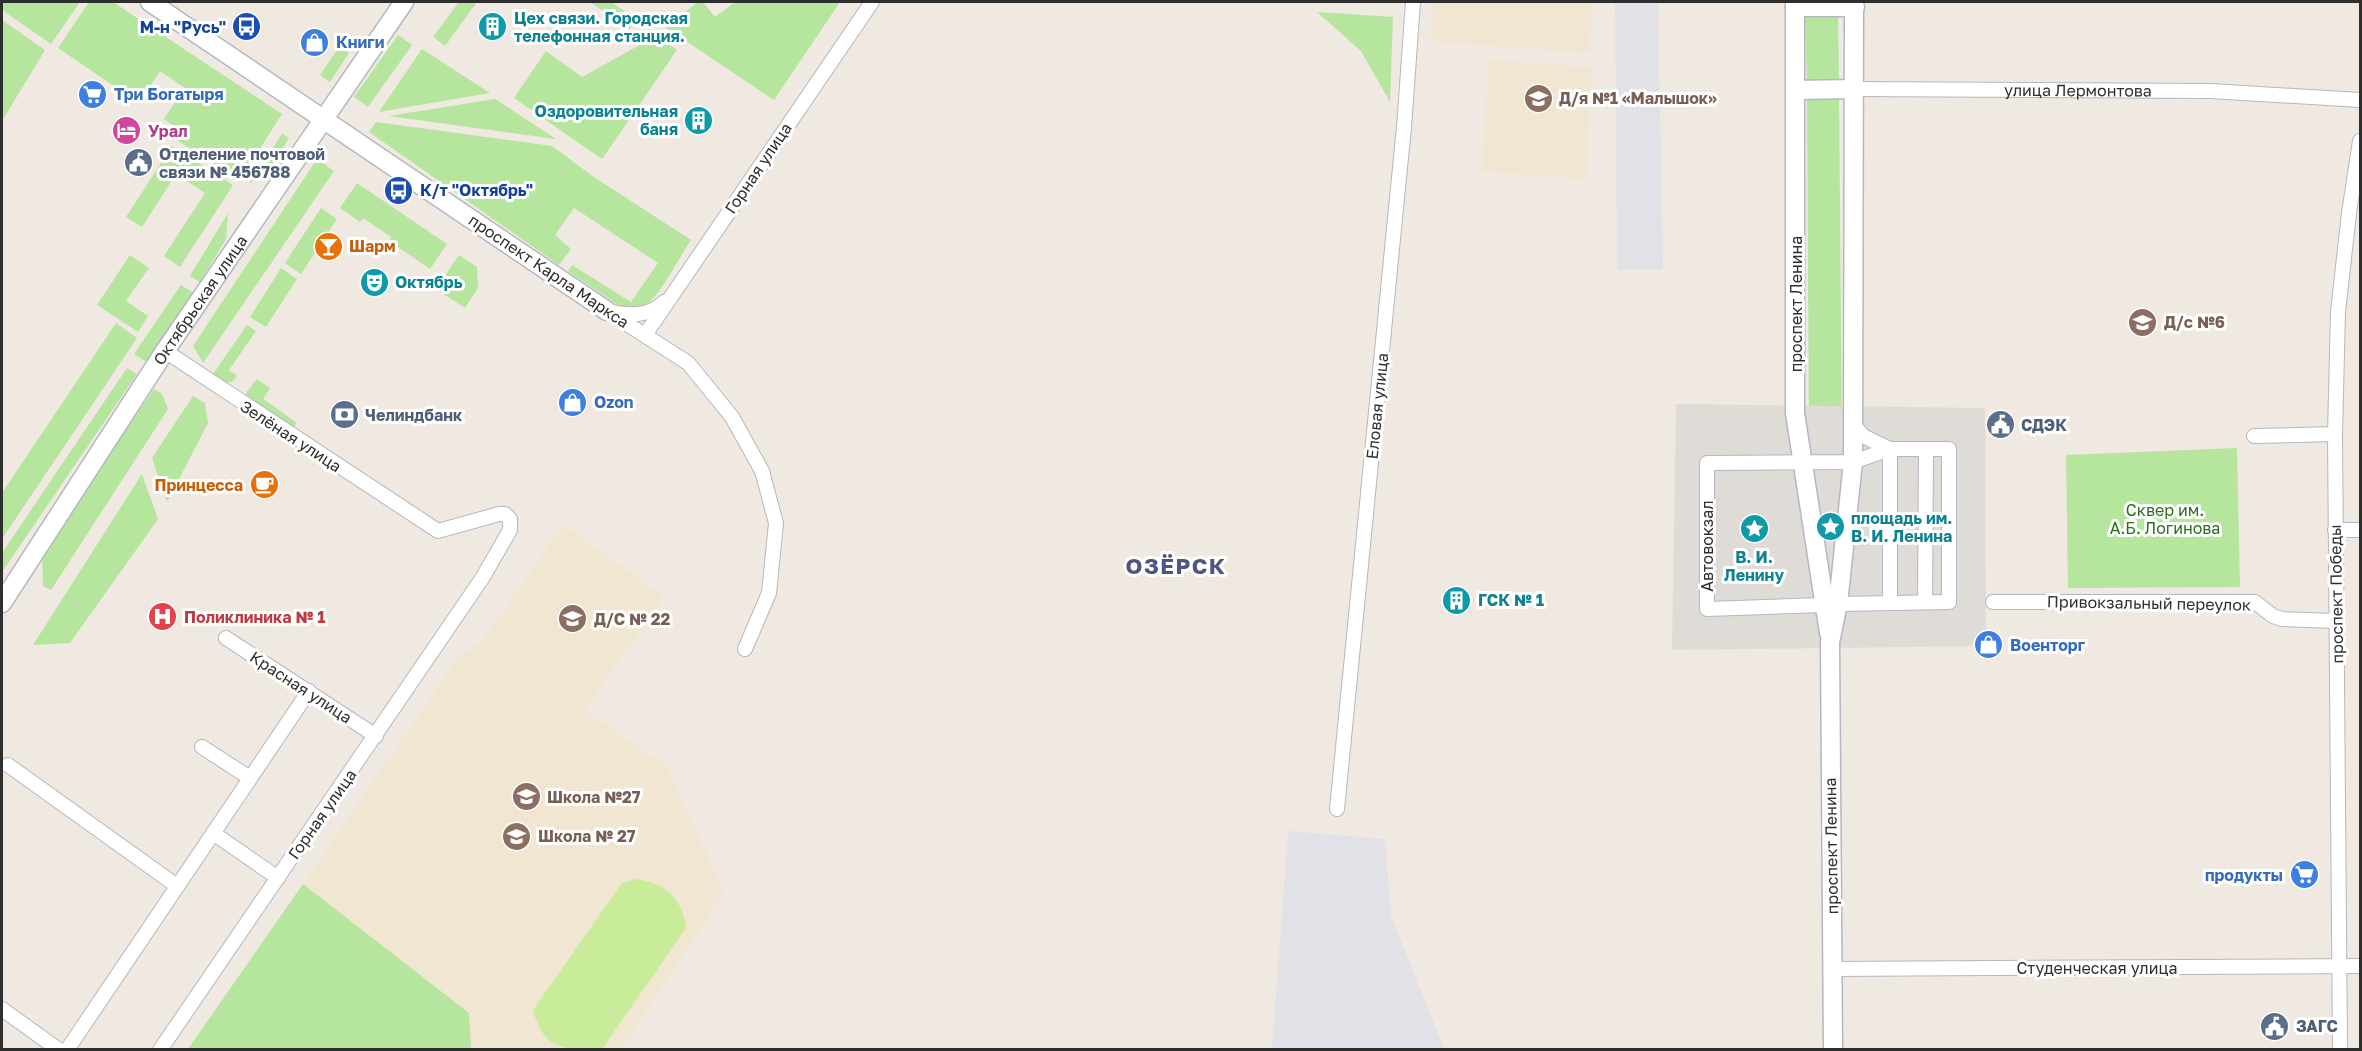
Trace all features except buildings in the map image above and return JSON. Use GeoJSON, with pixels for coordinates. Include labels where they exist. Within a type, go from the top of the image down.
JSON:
{"type":"FeatureCollection","features":[{"type":"Feature","properties":{"kind":"street","name":"проспект Карла Маркса"},"geometry":{"type":"LineString","coordinates":[[150,2],[687,363],[732,417],[762,471],[776,523],[769,593],[745,649]]}},
{"type":"Feature","properties":{"kind":"street","name":"Октябрьская улица"},"geometry":{"type":"LineString","coordinates":[[2,603],[165,351],[404,2]]}},
{"type":"Feature","properties":{"kind":"street","name":"Горная улица"},"geometry":{"type":"LineString","coordinates":[[645,336],[872,2]]}},
{"type":"Feature","properties":{"kind":"street","name":"Еловая улица"},"geometry":{"type":"LineString","coordinates":[[1337,809],[1402,150],[1413,2]]}},
{"type":"Feature","properties":{"kind":"street"},"geometry":{"type":"LineString","coordinates":[[1795,4],[1855,4]]}},
{"type":"Feature","properties":{"kind":"street","name":"проспект Ленина"},"geometry":{"type":"LineString","coordinates":[[1795,4],[1794,413],[1831,605]]}},
{"type":"Feature","properties":{"kind":"street","name":"проспект Ленина"},"geometry":{"type":"LineString","coordinates":[[1833,1050],[1830,642],[1831,605],[1853,462],[1855,4]]}},
{"type":"Feature","properties":{"kind":"street","name":"улица Лермонтова"},"geometry":{"type":"LineString","coordinates":[[1796,90],[2211,91],[2361,100]]}},
{"type":"Feature","properties":{"kind":"street","name":"проспект Победы"},"geometry":{"type":"LineString","coordinates":[[2340,1050],[2335,434],[2338,312],[2349,213],[2361,141]]}},
{"type":"Feature","properties":{"kind":"street"},"geometry":{"type":"LineString","coordinates":[[607,311],[631,315],[650,312],[672,295]]}},
{"type":"Feature","properties":{"kind":"street","name":"Зелёная улица"},"geometry":{"type":"LineString","coordinates":[[165,351],[438,531],[505,514],[510,519],[510,530],[483,577]]}},
{"type":"Feature","properties":{"kind":"street"},"geometry":{"type":"LineString","coordinates":[[1853,424],[1863,436],[1890,449]]}},
{"type":"Feature","properties":{"kind":"street"},"geometry":{"type":"LineString","coordinates":[[2254,436],[2335,434]]}},
{"type":"Feature","properties":{"kind":"street"},"geometry":{"type":"LineString","coordinates":[[1890,449],[1890,603]]}},
{"type":"Feature","properties":{"kind":"street"},"geometry":{"type":"LineString","coordinates":[[1802,462],[1853,462],[1890,449],[1949,449],[1949,602],[1831,605]]}},
{"type":"Feature","properties":{"kind":"street"},"geometry":{"type":"LineString","coordinates":[[1925,602],[1926,450]]}},
{"type":"Feature","properties":{"kind":"street","name":"Автовокзал"},"geometry":{"type":"LineString","coordinates":[[1802,462],[1707,463],[1707,609],[1831,605]]}},
{"type":"Feature","properties":{"kind":"street"},"geometry":{"type":"LineString","coordinates":[[2335,530],[2361,530]]}},
{"type":"Feature","properties":{"kind":"street","name":"Горная улица"},"geometry":{"type":"LineString","coordinates":[[160,1050],[483,577]]}},
{"type":"Feature","properties":{"kind":"street","name":"Привокзальный переулок"},"geometry":{"type":"LineString","coordinates":[[1993,602],[2255,602],[2273,616],[2282,619],[2336,621]]}},
{"type":"Feature","properties":{"kind":"street","name":"Красная улица"},"geometry":{"type":"LineString","coordinates":[[226,638],[376,736]]}},
{"type":"Feature","properties":{"kind":"street"},"geometry":{"type":"LineString","coordinates":[[67,1050],[309,691]]}},
{"type":"Feature","properties":{"kind":"street"},"geometry":{"type":"LineString","coordinates":[[202,747],[250,778]]}},
{"type":"Feature","properties":{"kind":"street"},"geometry":{"type":"LineString","coordinates":[[8,765],[177,886]]}},
{"type":"Feature","properties":{"kind":"street"},"geometry":{"type":"LineString","coordinates":[[213,833],[278,878]]}},
{"type":"Feature","properties":{"kind":"street","name":"Студенческая улица"},"geometry":{"type":"LineString","coordinates":[[1833,969],[2361,966]]}},
{"type":"Feature","properties":{"kind":"street"},"geometry":{"type":"LineString","coordinates":[[2,1009],[59,1050]]}},
{"type":"Feature","properties":{"kind":"shaded area"},"geometry":{"type":"Polygon","coordinates":[[[1434,2],[1591,2],[1590,53],[1432,41],[1434,2]]]}},
{"type":"Feature","properties":{"kind":"shaded area"},"geometry":{"type":"Polygon","coordinates":[[[1615,2],[1658,2],[1663,269],[1617,270],[1615,2]]]}},
{"type":"Feature","properties":{"kind":"shaded area","name":"Д/я №1 «Малышок»"},"geometry":{"type":"Polygon","coordinates":[[[1489,60],[1592,68],[1585,179],[1482,171],[1489,60]]]}},
{"type":"Feature","properties":{"kind":"shaded area","name":"площадь им. В. И. Ленина"},"geometry":{"type":"Polygon","coordinates":[[[1676,404],[1985,408],[1986,646],[1672,650],[1676,404]]]}},
{"type":"Feature","properties":{"kind":"shaded area","name":"Школа № 27"},"geometry":{"type":"Polygon","coordinates":[[[564,525],[664,597],[584,710],[666,766],[724,892],[622,1049],[471,1049],[469,1013],[303,884],[454,663],[484,639],[564,525]]]}},
{"type":"Feature","properties":{"kind":"shaded area"},"geometry":{"type":"Polygon","coordinates":[[[1288,831],[1385,839],[1391,916],[1444,1049],[1272,1049],[1288,831]]]}},
{"type":"Feature","properties":{"kind":"green space"},"geometry":{"type":"Polygon","coordinates":[[[2,2],[80,2],[51,44],[2,10],[2,2]]]}},
{"type":"Feature","properties":{"kind":"green space"},"geometry":{"type":"Polygon","coordinates":[[[89,2],[113,2],[282,114],[239,181],[177,140],[182,132],[164,119],[185,88],[160,71],[139,103],[58,48],[89,2]]]}},
{"type":"Feature","properties":{"kind":"green space"},"geometry":{"type":"Polygon","coordinates":[[[459,2],[477,2],[445,46],[433,37],[459,2]]]}},
{"type":"Feature","properties":{"kind":"green space"},"geometry":{"type":"Polygon","coordinates":[[[590,2],[611,2],[637,20],[630,29],[590,2]]]}},
{"type":"Feature","properties":{"kind":"green space"},"geometry":{"type":"Polygon","coordinates":[[[698,2],[703,2],[715,17],[735,2],[840,2],[774,100],[665,27],[698,2]]]}},
{"type":"Feature","properties":{"kind":"green space"},"geometry":{"type":"Polygon","coordinates":[[[1317,12],[1393,17],[1390,102],[1361,51],[1317,12]]]}},
{"type":"Feature","properties":{"kind":"green space"},"geometry":{"type":"Polygon","coordinates":[[[1838,13],[1839,82],[1807,82],[1805,14],[1838,13]]]}},
{"type":"Feature","properties":{"kind":"green space"},"geometry":{"type":"Polygon","coordinates":[[[2,20],[45,50],[2,121],[2,20]]]}},
{"type":"Feature","properties":{"kind":"green space"},"geometry":{"type":"Polygon","coordinates":[[[649,30],[677,50],[602,159],[514,98],[546,51],[582,77],[638,46],[649,30]]]}},
{"type":"Feature","properties":{"kind":"green space"},"geometry":{"type":"Polygon","coordinates":[[[398,35],[412,45],[368,107],[354,97],[398,35]]]}},
{"type":"Feature","properties":{"kind":"green space"},"geometry":{"type":"Polygon","coordinates":[[[339,47],[349,53],[330,82],[320,75],[339,47]]]}},
{"type":"Feature","properties":{"kind":"green space"},"geometry":{"type":"Polygon","coordinates":[[[422,49],[490,93],[379,112],[422,49]]]}},
{"type":"Feature","properties":{"kind":"green space"},"geometry":{"type":"Polygon","coordinates":[[[1807,97],[1839,97],[1842,436],[1809,436],[1807,97]]]}},
{"type":"Feature","properties":{"kind":"green space"},"geometry":{"type":"Polygon","coordinates":[[[495,99],[556,139],[389,116],[495,99]]]}},
{"type":"Feature","properties":{"kind":"green space"},"geometry":{"type":"Polygon","coordinates":[[[376,122],[552,146],[594,177],[691,240],[664,284],[647,304],[640,307],[618,305],[568,271],[572,265],[631,302],[658,263],[574,208],[555,235],[571,249],[559,265],[369,132],[376,122]]]}},
{"type":"Feature","properties":{"kind":"green space"},"geometry":{"type":"Polygon","coordinates":[[[282,134],[289,138],[268,172],[249,184],[282,134]]]}},
{"type":"Feature","properties":{"kind":"green space"},"geometry":{"type":"Polygon","coordinates":[[[172,146],[233,185],[180,267],[164,256],[205,193],[176,174],[142,227],[126,217],[172,146]]]}},
{"type":"Feature","properties":{"kind":"green space"},"geometry":{"type":"Polygon","coordinates":[[[317,159],[334,171],[203,363],[193,346],[317,159]]]}},
{"type":"Feature","properties":{"kind":"green space"},"geometry":{"type":"Polygon","coordinates":[[[357,183],[447,244],[430,269],[389,241],[391,237],[363,218],[360,222],[340,208],[357,183]]]}},
{"type":"Feature","properties":{"kind":"green space"},"geometry":{"type":"Polygon","coordinates":[[[321,208],[337,219],[301,274],[285,263],[321,208]]]}},
{"type":"Feature","properties":{"kind":"green space"},"geometry":{"type":"Polygon","coordinates":[[[228,213],[226,239],[200,282],[190,276],[228,213]]]}},
{"type":"Feature","properties":{"kind":"green space"},"geometry":{"type":"Polygon","coordinates":[[[130,255],[149,268],[126,301],[148,316],[138,332],[97,305],[130,255]]]}},
{"type":"Feature","properties":{"kind":"green space"},"geometry":{"type":"Polygon","coordinates":[[[459,255],[477,267],[478,288],[465,308],[436,289],[459,255]]]}},
{"type":"Feature","properties":{"kind":"green space"},"geometry":{"type":"Polygon","coordinates":[[[281,268],[297,279],[266,327],[250,317],[281,268]]]}},
{"type":"Feature","properties":{"kind":"green space"},"geometry":{"type":"Polygon","coordinates":[[[181,285],[195,294],[148,363],[134,354],[181,285]]]}},
{"type":"Feature","properties":{"kind":"green space"},"geometry":{"type":"Polygon","coordinates":[[[116,323],[137,338],[2,539],[2,493],[116,323]]]}},
{"type":"Feature","properties":{"kind":"green space"},"geometry":{"type":"Polygon","coordinates":[[[247,325],[256,331],[229,370],[237,376],[233,381],[226,383],[213,374],[247,325]]]}},
{"type":"Feature","properties":{"kind":"green space"},"geometry":{"type":"Polygon","coordinates":[[[127,368],[137,374],[2,572],[2,553],[127,368]]]}},
{"type":"Feature","properties":{"kind":"green space"},"geometry":{"type":"Polygon","coordinates":[[[257,379],[270,388],[263,399],[297,423],[292,430],[246,398],[246,393],[257,379]]]}},
{"type":"Feature","properties":{"kind":"green space"},"geometry":{"type":"Polygon","coordinates":[[[154,389],[162,394],[168,409],[51,590],[43,586],[42,552],[154,389]]]}},
{"type":"Feature","properties":{"kind":"green space"},"geometry":{"type":"Polygon","coordinates":[[[193,396],[205,403],[208,423],[167,502],[152,458],[193,396]]]}},
{"type":"Feature","properties":{"kind":"green space","name":"Сквер им. А.Б. Логинова"},"geometry":{"type":"Polygon","coordinates":[[[2237,448],[2240,587],[2068,588],[2066,455],[2237,448]]]}},
{"type":"Feature","properties":{"kind":"green space"},"geometry":{"type":"Polygon","coordinates":[[[142,474],[158,519],[70,643],[33,645],[142,474]]]}},
{"type":"Feature","properties":{"kind":"green space"},"geometry":{"type":"Polygon","coordinates":[[[636,879],[656,884],[671,894],[681,908],[686,928],[602,1049],[577,1049],[557,1045],[543,1034],[533,1010],[622,883],[636,879]]]}},
{"type":"Feature","properties":{"kind":"green space"},"geometry":{"type":"Polygon","coordinates":[[[303,884],[469,1013],[471,1049],[188,1049],[303,884]]]}},
{"type":"Feature","properties":{"kind":"place","name":"М-н \"Русь\""},"geometry":{"type":"Point","coordinates":[247,27]}},
{"type":"Feature","properties":{"kind":"place","name":"Цех связи. Городская телефонная станция."},"geometry":{"type":"Point","coordinates":[493,27]}},
{"type":"Feature","properties":{"kind":"place","name":"Книги"},"geometry":{"type":"Point","coordinates":[315,42]}},
{"type":"Feature","properties":{"kind":"place","name":"Три Богатыря"},"geometry":{"type":"Point","coordinates":[93,94]}},
{"type":"Feature","properties":{"kind":"place","name":"Д/я №1 «Малышок»"},"geometry":{"type":"Point","coordinates":[1538,98]}},
{"type":"Feature","properties":{"kind":"place","name":"Оздоровительная баня"},"geometry":{"type":"Point","coordinates":[699,120]}},
{"type":"Feature","properties":{"kind":"place","name":"Урал"},"geometry":{"type":"Point","coordinates":[127,131]}},
{"type":"Feature","properties":{"kind":"place","name":"Отделение почтовой связи № 456788"},"geometry":{"type":"Point","coordinates":[138,163]}},
{"type":"Feature","properties":{"kind":"place","name":"К/т \"Октябрь\""},"geometry":{"type":"Point","coordinates":[399,190]}},
{"type":"Feature","properties":{"kind":"place","name":"Шарм"},"geometry":{"type":"Point","coordinates":[328,246]}},
{"type":"Feature","properties":{"kind":"place","name":"Октябрь"},"geometry":{"type":"Point","coordinates":[374,282]}},
{"type":"Feature","properties":{"kind":"place","name":"Д/с №6"},"geometry":{"type":"Point","coordinates":[2143,322]}},
{"type":"Feature","properties":{"kind":"place","name":"Ozon"},"geometry":{"type":"Point","coordinates":[573,402]}},
{"type":"Feature","properties":{"kind":"place","name":"Челиндбанк"},"geometry":{"type":"Point","coordinates":[344,415]}},
{"type":"Feature","properties":{"kind":"place","name":"СДЭК"},"geometry":{"type":"Point","coordinates":[2000,425]}},
{"type":"Feature","properties":{"kind":"place","name":"Принцесса"},"geometry":{"type":"Point","coordinates":[264,485]}},
{"type":"Feature","properties":{"kind":"place","name":"площадь им. В. И. Ленина"},"geometry":{"type":"Point","coordinates":[1830,527]}},
{"type":"Feature","properties":{"kind":"place","name":"В. И. Ленину"},"geometry":{"type":"Point","coordinates":[1754,529]}},
{"type":"Feature","properties":{"kind":"place","name":"ГСК № 1"},"geometry":{"type":"Point","coordinates":[1457,600]}},
{"type":"Feature","properties":{"kind":"place","name":"Поликлиника № 1"},"geometry":{"type":"Point","coordinates":[163,617]}},
{"type":"Feature","properties":{"kind":"place","name":"Д/С № 22"},"geometry":{"type":"Point","coordinates":[573,619]}},
{"type":"Feature","properties":{"kind":"place","name":"Военторг"},"geometry":{"type":"Point","coordinates":[1989,645]}},
{"type":"Feature","properties":{"kind":"place","name":"Школа №27"},"geometry":{"type":"Point","coordinates":[526,797]}},
{"type":"Feature","properties":{"kind":"place","name":"Школа № 27"},"geometry":{"type":"Point","coordinates":[517,836]}},
{"type":"Feature","properties":{"kind":"place","name":"продукты"},"geometry":{"type":"Point","coordinates":[2304,875]}},
{"type":"Feature","properties":{"kind":"place","name":"ЗАГС"},"geometry":{"type":"Point","coordinates":[2275,1026]}},
{"type":"Feature","properties":{"kind":"district","name":"ОЗЁРСК"},"geometry":{"type":"Point","coordinates":[1176,565]}}]}
